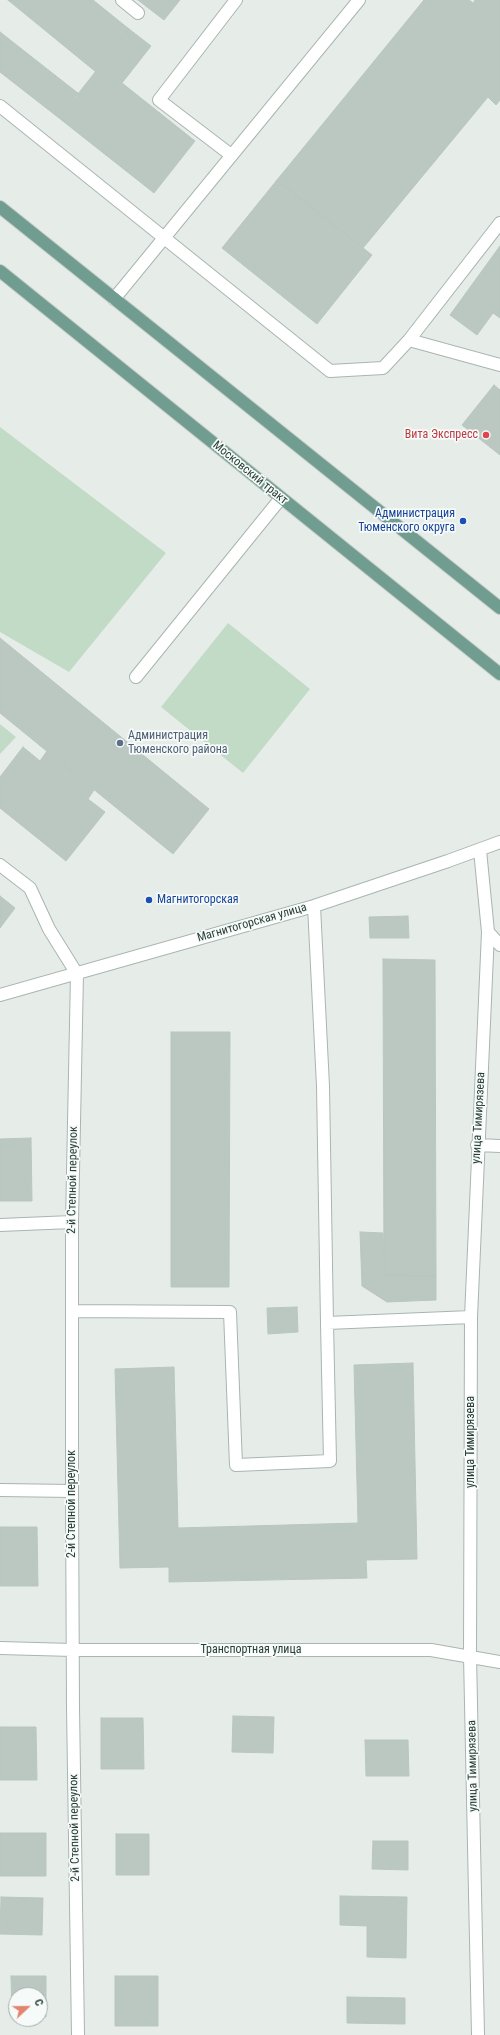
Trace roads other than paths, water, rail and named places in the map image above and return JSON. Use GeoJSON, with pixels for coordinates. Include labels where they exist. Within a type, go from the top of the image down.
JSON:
{"type":"FeatureCollection","features":[{"type":"Feature","properties":{"kind":"main road"},"geometry":{"type":"LineString","coordinates":[[0,207],[500,608]]}},
{"type":"Feature","properties":{"kind":"main road","name":"Московский тракт"},"geometry":{"type":"LineString","coordinates":[[0,271],[500,674]]}},
{"type":"Feature","properties":{"kind":"street"},"geometry":{"type":"LineString","coordinates":[[122,0],[138,13]]}},
{"type":"Feature","properties":{"kind":"street"},"geometry":{"type":"LineString","coordinates":[[231,155],[160,100],[236,0]]}},
{"type":"Feature","properties":{"kind":"street"},"geometry":{"type":"LineString","coordinates":[[114,299],[359,0]]}},
{"type":"Feature","properties":{"kind":"street"},"geometry":{"type":"LineString","coordinates":[[0,106],[330,371],[383,368],[409,340],[500,223]]}},
{"type":"Feature","properties":{"kind":"street"},"geometry":{"type":"LineString","coordinates":[[409,340],[500,365]]}},
{"type":"Feature","properties":{"kind":"street"},"geometry":{"type":"LineString","coordinates":[[136,677],[281,498]]}},
{"type":"Feature","properties":{"kind":"street","name":"Магнитогорская улица"},"geometry":{"type":"LineString","coordinates":[[0,995],[314,906],[500,842]]}},
{"type":"Feature","properties":{"kind":"street","name":"улица Тимирязева"},"geometry":{"type":"LineString","coordinates":[[478,2035],[470,1656],[471,1317],[477,1146],[488,932],[480,850]]}},
{"type":"Feature","properties":{"kind":"street"},"geometry":{"type":"LineString","coordinates":[[0,865],[30,888],[49,929],[77,974]]}},
{"type":"Feature","properties":{"kind":"street"},"geometry":{"type":"LineString","coordinates":[[72,1311],[230,1312],[236,1464],[330,1461],[323,1086],[314,906]]}},
{"type":"Feature","properties":{"kind":"street"},"geometry":{"type":"LineString","coordinates":[[488,932],[500,945]]}},
{"type":"Feature","properties":{"kind":"street","name":"2-й Степной переулок"},"geometry":{"type":"LineString","coordinates":[[77,974],[72,1222],[72,1491],[78,2035]]}},
{"type":"Feature","properties":{"kind":"street"},"geometry":{"type":"LineString","coordinates":[[477,1146],[500,1146]]}},
{"type":"Feature","properties":{"kind":"street"},"geometry":{"type":"LineString","coordinates":[[0,1225],[72,1222]]}},
{"type":"Feature","properties":{"kind":"street"},"geometry":{"type":"LineString","coordinates":[[327,1323],[471,1317]]}},
{"type":"Feature","properties":{"kind":"street"},"geometry":{"type":"LineString","coordinates":[[0,1490],[72,1491]]}},
{"type":"Feature","properties":{"kind":"street","name":"Транспортная улица"},"geometry":{"type":"LineString","coordinates":[[0,1648],[73,1650],[431,1650],[500,1662]]}},
{"type":"Feature","properties":{"kind":"place","name":"Вита Экспресс"},"geometry":{"type":"Point","coordinates":[486,435]}},
{"type":"Feature","properties":{"kind":"place","name":"Администрация Тюменского округа"},"geometry":{"type":"Point","coordinates":[463,521]}},
{"type":"Feature","properties":{"kind":"place","name":"Администрация Тюменского района"},"geometry":{"type":"Point","coordinates":[120,743]}},
{"type":"Feature","properties":{"kind":"place","name":"Магнитогорская"},"geometry":{"type":"Point","coordinates":[149,900]}}]}
